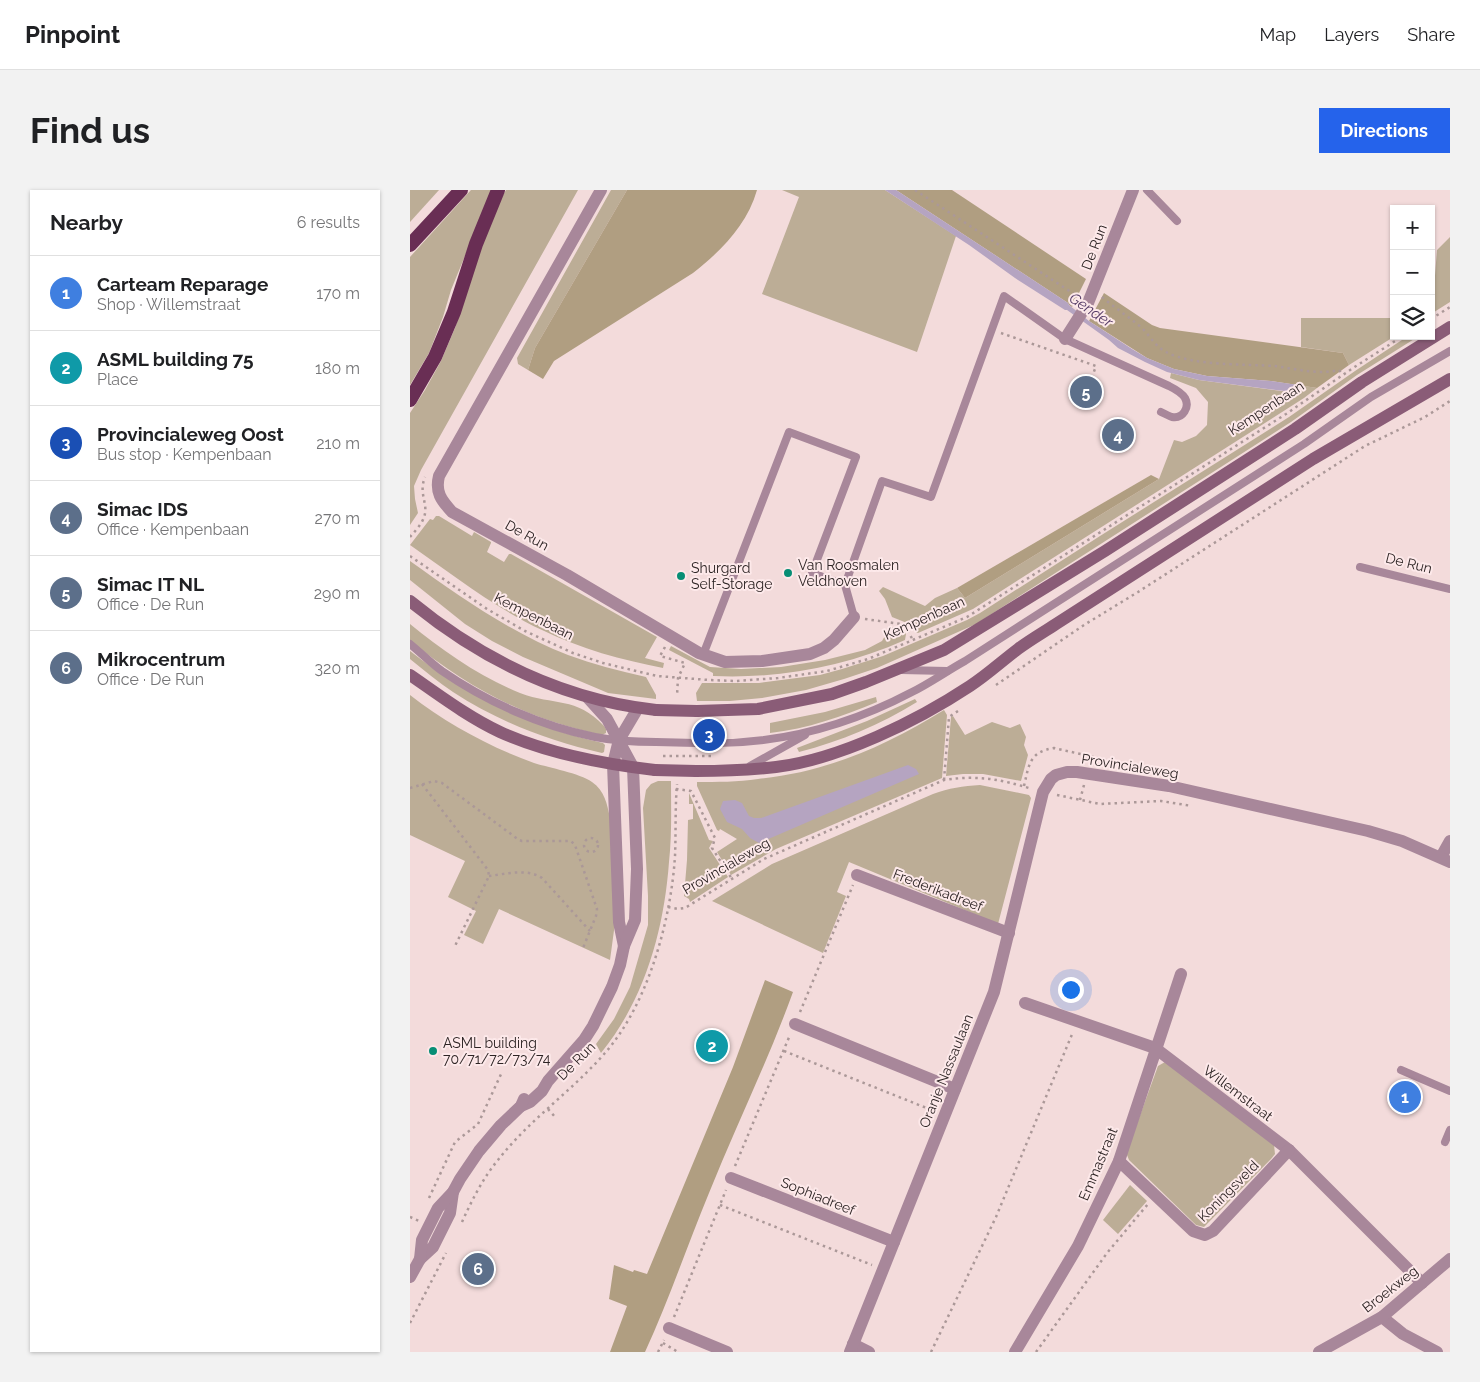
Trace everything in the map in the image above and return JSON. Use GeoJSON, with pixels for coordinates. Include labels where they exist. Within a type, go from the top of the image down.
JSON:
{"type":"FeatureCollection","features":[{"type":"Feature","properties":{"kind":"highway"},"geometry":{"type":"LineString","coordinates":[[410,245],[461,190]]}},
{"type":"Feature","properties":{"kind":"highway"},"geometry":{"type":"LineString","coordinates":[[410,400],[435,357],[454,312],[476,244],[498,190]]}},
{"type":"Feature","properties":{"kind":"main road"},"geometry":{"type":"LineString","coordinates":[[410,601],[440,625],[476,649],[513,668],[547,684],[588,698],[619,705],[656,710],[758,709],[832,694],[944,650],[1041,591],[1287,434],[1362,382],[1450,327]]}},
{"type":"Feature","properties":{"kind":"main road"},"geometry":{"type":"LineString","coordinates":[[410,675],[499,732],[535,746],[613,764],[655,770],[696,772],[777,767],[808,760],[839,751],[885,732],[918,716],[970,686],[1020,648],[1056,624],[1313,459],[1450,379]]}},
{"type":"Feature","properties":{"kind":"street","name":"De Run"},"geometry":{"type":"LineString","coordinates":[[601,190],[439,476],[438,493],[452,512],[521,549],[703,655],[725,662],[762,661],[810,654],[824,648],[834,640],[854,618]]}},
{"type":"Feature","properties":{"kind":"street","name":"De Run"},"geometry":{"type":"LineString","coordinates":[[1065,339],[1086,306],[1133,190]]}},
{"type":"Feature","properties":{"kind":"street","name":"De Run"},"geometry":{"type":"LineString","coordinates":[[410,1277],[420,1259],[422,1240],[438,1208],[453,1192],[479,1151],[501,1125],[521,1106],[530,1102],[542,1091],[548,1081],[579,1047],[593,1026],[612,987],[624,946],[635,920],[637,869],[633,767],[607,719],[588,698]]}},
{"type":"Feature","properties":{"kind":"street","name":"De Run"},"geometry":{"type":"LineString","coordinates":[[624,946],[619,922],[613,764],[619,740],[638,708]]}},
{"type":"Feature","properties":{"kind":"street","name":"Provincialeweg"},"geometry":{"type":"LineString","coordinates":[[1043,792],[1051,779],[1056,775],[1067,772],[1169,786],[1368,831],[1445,859]]}},
{"type":"Feature","properties":{"kind":"street","name":"Oranje Nassaulaan"},"geometry":{"type":"LineString","coordinates":[[851,1348],[994,992],[1043,792]]}},
{"type":"Feature","properties":{"kind":"street"},"geometry":{"type":"LineString","coordinates":[[1445,859],[1450,841]]}},
{"type":"Feature","properties":{"kind":"street","name":"Frederikadreef"},"geometry":{"type":"LineString","coordinates":[[857,875],[1008,933]]}},
{"type":"Feature","properties":{"kind":"street","name":"Emmastraat"},"geometry":{"type":"LineString","coordinates":[[1015,1352],[1078,1246],[1119,1161],[1181,974]]}},
{"type":"Feature","properties":{"kind":"street","name":"Willemstraat"},"geometry":{"type":"LineString","coordinates":[[1025,1003],[1155,1048],[1288,1150],[1422,1283]]}},
{"type":"Feature","properties":{"kind":"street"},"geometry":{"type":"LineString","coordinates":[[795,1024],[955,1089]]}},
{"type":"Feature","properties":{"kind":"street","name":"Koningsveld"},"geometry":{"type":"LineString","coordinates":[[1119,1161],[1193,1231],[1205,1235],[1213,1231],[1288,1150]]}},
{"type":"Feature","properties":{"kind":"street","name":"Sophiadreef"},"geometry":{"type":"LineString","coordinates":[[730,1178],[894,1242]]}},
{"type":"Feature","properties":{"kind":"street","name":"Broekweg"},"geometry":{"type":"LineString","coordinates":[[1319,1352],[1382,1317],[1450,1260]]}},
{"type":"Feature","properties":{"kind":"street"},"geometry":{"type":"LineString","coordinates":[[1382,1317],[1403,1334],[1437,1352]]}},
{"type":"Feature","properties":{"kind":"street"},"geometry":{"type":"LineString","coordinates":[[669,1328],[727,1352]]}},
{"type":"Feature","properties":{"kind":"street"},"geometry":{"type":"LineString","coordinates":[[851,1348],[869,1352]]}},
{"type":"Feature","properties":{"kind":"lane"},"geometry":{"type":"LineString","coordinates":[[1147,190],[1178,221]]}},
{"type":"Feature","properties":{"kind":"lane"},"geometry":{"type":"LineString","coordinates":[[854,618],[845,585],[882,481],[931,497],[1004,296],[1065,339],[1169,386],[1185,398],[1186,409],[1178,417],[1172,417],[1161,412]]}},
{"type":"Feature","properties":{"kind":"lane"},"geometry":{"type":"LineString","coordinates":[[410,644],[442,671],[483,696],[541,722],[572,732],[619,740],[696,743],[769,740],[809,733],[844,722],[895,701],[973,656],[1304,444],[1371,397],[1450,351]]}},
{"type":"Feature","properties":{"kind":"lane"},"geometry":{"type":"LineString","coordinates":[[703,655],[789,432],[856,457],[812,573],[845,585]]}},
{"type":"Feature","properties":{"kind":"lane","name":"De Run"},"geometry":{"type":"LineString","coordinates":[[1360,567],[1450,589]]}},
{"type":"Feature","properties":{"kind":"lane"},"geometry":{"type":"LineString","coordinates":[[896,670],[947,671]]}},
{"type":"Feature","properties":{"kind":"lane"},"geometry":{"type":"LineString","coordinates":[[744,770],[809,733]]}},
{"type":"Feature","properties":{"kind":"lane"},"geometry":{"type":"LineString","coordinates":[[1401,1070],[1450,1091]]}},
{"type":"Feature","properties":{"kind":"lane"},"geometry":{"type":"LineString","coordinates":[[1445,1142],[1450,1130]]}},
{"type":"Feature","properties":{"kind":"path"},"geometry":{"type":"LineString","coordinates":[[915,190],[1086,306]]}},
{"type":"Feature","properties":{"kind":"path"},"geometry":{"type":"LineString","coordinates":[[1093,290],[1143,329],[1157,347],[1167,353],[1203,361],[1275,366],[1320,372],[1339,370],[1343,375]]}},
{"type":"Feature","properties":{"kind":"path"},"geometry":{"type":"LineString","coordinates":[[1435,316],[1450,307]]}},
{"type":"Feature","properties":{"kind":"path"},"geometry":{"type":"LineString","coordinates":[[992,329],[1096,366],[1092,377]]}},
{"type":"Feature","properties":{"kind":"path","name":"Kempenbaan"},"geometry":{"type":"LineString","coordinates":[[410,556],[487,609],[525,631],[573,653],[612,666],[657,676],[736,681],[778,678],[817,672],[868,659],[966,617],[1278,419],[1397,340]]}},
{"type":"Feature","properties":{"kind":"path"},"geometry":{"type":"LineString","coordinates":[[989,690],[1102,614],[1365,446],[1425,417],[1450,401]]}},
{"type":"Feature","properties":{"kind":"path"},"geometry":{"type":"LineString","coordinates":[[854,618],[901,624],[913,640]]}},
{"type":"Feature","properties":{"kind":"path"},"geometry":{"type":"LineString","coordinates":[[660,656],[685,663],[678,678],[677,696]]}},
{"type":"Feature","properties":{"kind":"path"},"geometry":{"type":"LineString","coordinates":[[944,780],[949,717],[965,706]]}},
{"type":"Feature","properties":{"kind":"path"},"geometry":{"type":"LineString","coordinates":[[663,756],[715,756]]}},
{"type":"Feature","properties":{"kind":"path","name":"Provincialeweg"},"geometry":{"type":"LineString","coordinates":[[668,907],[685,908],[764,859],[944,780],[973,777],[987,778],[1024,786]]}},
{"type":"Feature","properties":{"kind":"path"},"geometry":{"type":"LineString","coordinates":[[410,788],[434,781],[442,783],[522,841],[572,841],[577,850],[597,909],[583,948]]}},
{"type":"Feature","properties":{"kind":"path"},"geometry":{"type":"LineString","coordinates":[[422,784],[488,870],[489,876],[455,946]]}},
{"type":"Feature","properties":{"kind":"path","name":"De Run"},"geometry":{"type":"LineString","coordinates":[[461,1223],[485,1177],[498,1160],[514,1141],[589,1070],[619,1037],[631,1016],[646,982],[661,938],[668,907],[675,857],[676,784]]}},
{"type":"Feature","properties":{"kind":"path"},"geometry":{"type":"LineString","coordinates":[[676,789],[691,791],[715,838],[712,848],[732,879]]}},
{"type":"Feature","properties":{"kind":"path"},"geometry":{"type":"LineString","coordinates":[[1043,792],[1100,804],[1161,801],[1198,807]]}},
{"type":"Feature","properties":{"kind":"path"},"geometry":{"type":"LineString","coordinates":[[588,838],[592,838],[598,843],[597,850],[594,852],[590,853],[584,848],[585,840],[588,838]]}},
{"type":"Feature","properties":{"kind":"path"},"geometry":{"type":"LineString","coordinates":[[577,850],[584,848]]}},
{"type":"Feature","properties":{"kind":"path"},"geometry":{"type":"LineString","coordinates":[[489,876],[529,872],[537,874],[590,931]]}},
{"type":"Feature","properties":{"kind":"path"},"geometry":{"type":"LineString","coordinates":[[658,1352],[857,875]]}},
{"type":"Feature","properties":{"kind":"path"},"geometry":{"type":"LineString","coordinates":[[931,1352],[996,1217],[1078,1022]]}},
{"type":"Feature","properties":{"kind":"path"},"geometry":{"type":"LineString","coordinates":[[784,1051],[945,1115]]}},
{"type":"Feature","properties":{"kind":"path"},"geometry":{"type":"LineString","coordinates":[[426,1205],[455,1142],[478,1124],[502,1072]]}},
{"type":"Feature","properties":{"kind":"path"},"geometry":{"type":"LineString","coordinates":[[1036,1352],[1107,1252],[1156,1196]]}},
{"type":"Feature","properties":{"kind":"path"},"geometry":{"type":"LineString","coordinates":[[720,1205],[883,1270]]}},
{"type":"Feature","properties":{"kind":"path"},"geometry":{"type":"LineString","coordinates":[[415,1219],[422,1214]]}},
{"type":"Feature","properties":{"kind":"path"},"geometry":{"type":"LineString","coordinates":[[410,1217],[420,1222]]}},
{"type":"Feature","properties":{"kind":"path"},"geometry":{"type":"LineString","coordinates":[[410,1323],[449,1247]]}},
{"type":"Feature","properties":{"kind":"path"},"geometry":{"type":"LineString","coordinates":[[663,1343],[678,1352]]}},
{"type":"Feature","properties":{"kind":"shaded area"},"geometry":{"type":"Polygon","coordinates":[[[410,190],[439,190],[410,222],[410,190]]]}},
{"type":"Feature","properties":{"kind":"shaded area"},"geometry":{"type":"Polygon","coordinates":[[[471,190],[492,190],[451,290],[429,353],[410,385],[410,257],[471,190]]]}},
{"type":"Feature","properties":{"kind":"shaded area"},"geometry":{"type":"Polygon","coordinates":[[[506,190],[578,190],[421,470],[414,486],[418,513],[410,525],[410,413],[441,361],[455,328],[498,204],[506,190]]]}},
{"type":"Feature","properties":{"kind":"shaded area"},"geometry":{"type":"Polygon","coordinates":[[[611,190],[627,190],[535,348],[528,370],[518,364],[517,358],[611,190]]]}},
{"type":"Feature","properties":{"kind":"shaded area"},"geometry":{"type":"Polygon","coordinates":[[[627,190],[757,190],[753,203],[740,226],[703,265],[554,361],[543,379],[528,370],[535,348],[627,190]]]}},
{"type":"Feature","properties":{"kind":"shaded area"},"geometry":{"type":"Polygon","coordinates":[[[782,190],[885,190],[956,236],[917,352],[762,294],[799,197],[782,190]]]}},
{"type":"Feature","properties":{"kind":"shaded area"},"geometry":{"type":"Polygon","coordinates":[[[885,190],[896,190],[1068,303],[1089,321],[1147,358],[1174,369],[1207,376],[1298,385],[1301,388],[1300,393],[1199,380],[1167,372],[1145,362],[1118,348],[1067,310],[1015,278],[969,245],[885,190]]]}},
{"type":"Feature","properties":{"kind":"shaded area"},"geometry":{"type":"Polygon","coordinates":[[[896,190],[952,190],[1086,279],[1072,307],[1068,303],[896,190]]]}},
{"type":"Feature","properties":{"kind":"shaded area"},"geometry":{"type":"Polygon","coordinates":[[[1450,237],[1450,302],[1435,311],[1435,276],[1437,250],[1450,237]]]}},
{"type":"Feature","properties":{"kind":"shaded area"},"geometry":{"type":"Polygon","coordinates":[[[1104,293],[1152,325],[1160,328],[1343,353],[1349,365],[1317,388],[1271,381],[1207,376],[1174,369],[1147,358],[1089,321],[1104,293]]]}},
{"type":"Feature","properties":{"kind":"shaded area"},"geometry":{"type":"Polygon","coordinates":[[[1301,318],[1390,318],[1390,339],[1349,365],[1343,353],[1301,347],[1301,318]]]}},
{"type":"Feature","properties":{"kind":"shaded area"},"geometry":{"type":"Polygon","coordinates":[[[1402,340],[1413,340],[1357,375],[1291,422],[976,624],[877,668],[806,690],[762,698],[730,701],[697,701],[696,693],[702,683],[759,683],[820,675],[883,656],[967,620],[1289,417],[1402,340]]]}},
{"type":"Feature","properties":{"kind":"shaded area"},"geometry":{"type":"Polygon","coordinates":[[[1171,373],[1199,380],[1297,393],[1300,393],[1301,388],[1298,385],[1317,388],[973,609],[918,633],[907,623],[892,617],[885,599],[879,591],[883,587],[925,606],[935,598],[957,588],[965,598],[1159,479],[1174,440],[1182,442],[1196,436],[1207,425],[1208,402],[1196,388],[1170,378],[1171,373]]]}},
{"type":"Feature","properties":{"kind":"shaded area"},"geometry":{"type":"Polygon","coordinates":[[[1151,475],[1159,479],[965,598],[957,588],[1151,475]]]}},
{"type":"Feature","properties":{"kind":"shaded area"},"geometry":{"type":"Polygon","coordinates":[[[436,516],[472,536],[474,532],[491,542],[487,552],[504,562],[509,554],[511,554],[657,637],[645,658],[664,663],[663,668],[602,653],[557,637],[508,612],[474,590],[410,545],[430,519],[433,520],[436,516]]]}},
{"type":"Feature","properties":{"kind":"shaded area"},"geometry":{"type":"Polygon","coordinates":[[[410,561],[466,600],[526,636],[568,655],[646,677],[656,695],[656,699],[608,693],[523,657],[492,641],[465,624],[410,580],[410,561]]]}},
{"type":"Feature","properties":{"kind":"shaded area"},"geometry":{"type":"Polygon","coordinates":[[[410,624],[462,663],[505,687],[532,697],[564,703],[584,710],[604,726],[606,733],[602,735],[548,720],[524,711],[478,688],[455,674],[410,641],[410,624]]]}},
{"type":"Feature","properties":{"kind":"shaded area"},"geometry":{"type":"Polygon","coordinates":[[[893,627],[903,629],[906,634],[905,640],[835,664],[786,673],[713,676],[713,673],[669,650],[671,646],[710,667],[741,669],[781,667],[825,660],[865,650],[882,641],[889,629],[893,627]]]}},
{"type":"Feature","properties":{"kind":"shaded area"},"geometry":{"type":"Polygon","coordinates":[[[410,651],[455,683],[501,708],[550,728],[603,743],[605,745],[604,752],[563,743],[506,721],[470,703],[410,659],[410,651]]]}},
{"type":"Feature","properties":{"kind":"shaded area"},"geometry":{"type":"Polygon","coordinates":[[[410,695],[439,716],[501,750],[534,763],[580,776],[592,782],[600,789],[605,798],[610,818],[615,923],[610,960],[499,909],[483,944],[464,935],[476,911],[448,897],[465,861],[410,835],[410,695]]]}},
{"type":"Feature","properties":{"kind":"shaded area"},"geometry":{"type":"Polygon","coordinates":[[[876,697],[877,702],[838,717],[811,725],[770,733],[770,723],[825,712],[876,697]]]}},
{"type":"Feature","properties":{"kind":"shaded area"},"geometry":{"type":"Polygon","coordinates":[[[915,699],[917,702],[860,732],[799,752],[797,748],[867,721],[915,699]]]}},
{"type":"Feature","properties":{"kind":"shaded area"},"geometry":{"type":"Polygon","coordinates":[[[944,710],[947,715],[942,778],[776,849],[731,875],[717,852],[737,839],[720,829],[719,831],[717,830],[697,786],[697,782],[735,781],[783,776],[832,764],[878,746],[944,710]]]}},
{"type":"Feature","properties":{"kind":"shaded area"},"geometry":{"type":"Polygon","coordinates":[[[953,716],[965,735],[992,722],[1010,728],[1020,724],[1026,737],[1024,745],[1028,755],[1021,781],[983,774],[946,776],[951,717],[953,716]]]}},
{"type":"Feature","properties":{"kind":"shaded area"},"geometry":{"type":"Polygon","coordinates":[[[908,765],[916,769],[919,774],[759,843],[750,838],[742,829],[727,822],[720,809],[723,801],[735,800],[742,803],[749,816],[761,818],[908,765]]]}},
{"type":"Feature","properties":{"kind":"shaded area"},"geometry":{"type":"Polygon","coordinates":[[[658,781],[671,781],[671,822],[666,888],[657,938],[641,987],[616,1032],[601,1053],[596,1044],[614,1019],[630,987],[648,925],[643,808],[646,790],[651,784],[658,781]]]}},
{"type":"Feature","properties":{"kind":"shaded area"},"geometry":{"type":"Polygon","coordinates":[[[980,785],[1029,795],[1031,798],[998,924],[849,862],[837,892],[846,896],[823,953],[712,901],[772,864],[933,794],[945,790],[980,785]]]}},
{"type":"Feature","properties":{"kind":"shaded area"},"geometry":{"type":"Polygon","coordinates":[[[689,793],[709,840],[713,841],[709,848],[728,877],[690,902],[684,896],[688,820],[693,819],[693,804],[689,804],[689,793]]]}},
{"type":"Feature","properties":{"kind":"shaded area"},"geometry":{"type":"Polygon","coordinates":[[[765,980],[793,992],[709,1193],[662,1313],[645,1352],[610,1352],[627,1306],[609,1299],[614,1265],[633,1272],[634,1270],[647,1274],[733,1067],[765,980]]]}},
{"type":"Feature","properties":{"kind":"shaded area"},"geometry":{"type":"Polygon","coordinates":[[[1165,1062],[1274,1145],[1275,1154],[1271,1159],[1204,1227],[1196,1225],[1129,1160],[1127,1155],[1158,1066],[1165,1062]]]}},
{"type":"Feature","properties":{"kind":"shaded area"},"geometry":{"type":"Polygon","coordinates":[[[1130,1185],[1147,1201],[1118,1234],[1103,1220],[1130,1185]]]}},
{"type":"Feature","properties":{"kind":"place","name":"Simac IT NL"},"geometry":{"type":"Point","coordinates":[1086,392]}},
{"type":"Feature","properties":{"kind":"place","name":"Simac IDS"},"geometry":{"type":"Point","coordinates":[1118,435]}},
{"type":"Feature","properties":{"kind":"place","name":"Van Roosmalen Veldhoven"},"geometry":{"type":"Point","coordinates":[788,573]}},
{"type":"Feature","properties":{"kind":"place","name":"Shurgard Self-Storage"},"geometry":{"type":"Point","coordinates":[681,576]}},
{"type":"Feature","properties":{"kind":"place","name":"Provincialeweg Oost"},"geometry":{"type":"Point","coordinates":[709,735]}},
{"type":"Feature","properties":{"kind":"place","name":"ASML building 75"},"geometry":{"type":"Point","coordinates":[712,1046]}},
{"type":"Feature","properties":{"kind":"place","name":"ASML building 70/71/72/73/74"},"geometry":{"type":"Point","coordinates":[433,1051]}},
{"type":"Feature","properties":{"kind":"place","name":"Carteam Reparage"},"geometry":{"type":"Point","coordinates":[1405,1097]}},
{"type":"Feature","properties":{"kind":"place","name":"Mikrocentrum"},"geometry":{"type":"Point","coordinates":[478,1269]}},
{"type":"Feature","properties":{"kind":"water label","name":"Gender"},"geometry":{"type":"Point","coordinates":[1091,310]}}]}
